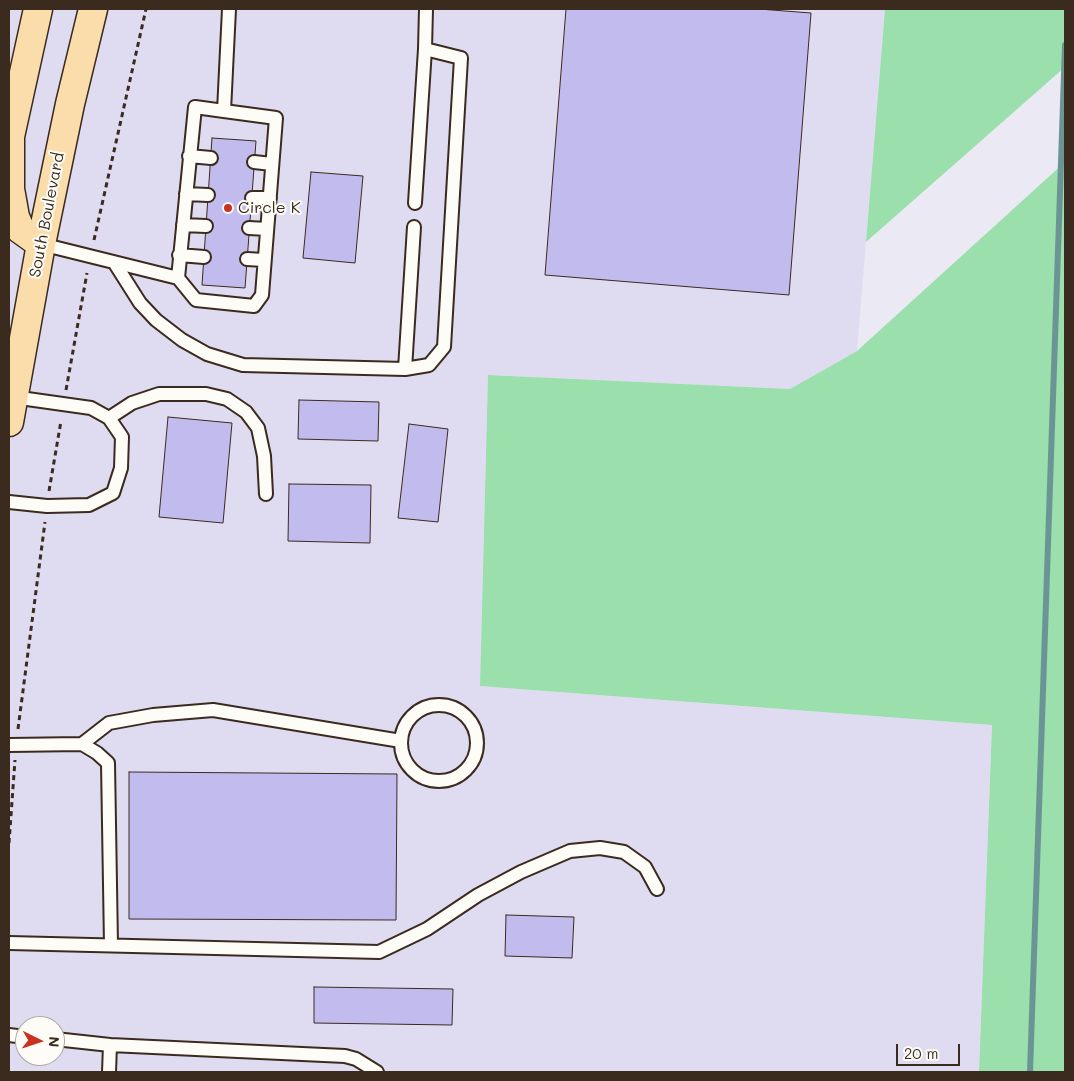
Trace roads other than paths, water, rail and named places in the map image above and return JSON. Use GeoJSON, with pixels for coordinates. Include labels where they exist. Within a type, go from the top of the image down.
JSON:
{"type":"FeatureCollection","features":[{"type":"Feature","properties":{"kind":"highway"},"geometry":{"type":"LineString","coordinates":[[38,9],[21,59],[9,139],[10,189],[15,217],[20,229],[41,244]]}},
{"type":"Feature","properties":{"kind":"highway","name":"South Boulevard"},"geometry":{"type":"LineString","coordinates":[[11,409],[41,244],[70,104],[93,9]]}},
{"type":"Feature","properties":{"kind":"lane"},"geometry":{"type":"LineString","coordinates":[[224,111],[229,9]]}},
{"type":"Feature","properties":{"kind":"lane"},"geometry":{"type":"LineString","coordinates":[[415,203],[426,9]]}},
{"type":"Feature","properties":{"kind":"lane"},"geometry":{"type":"LineString","coordinates":[[114,262],[140,304],[156,320],[182,340],[208,354],[243,365],[405,369],[429,366],[444,347],[461,58],[425,49]]}},
{"type":"Feature","properties":{"kind":"lane"},"geometry":{"type":"LineString","coordinates":[[41,244],[178,278],[196,300],[254,306],[262,295],[276,118],[194,107],[178,278]]}},
{"type":"Feature","properties":{"kind":"lane"},"geometry":{"type":"LineString","coordinates":[[189,156],[211,158]]}},
{"type":"Feature","properties":{"kind":"lane"},"geometry":{"type":"LineString","coordinates":[[254,162],[272,164]]}},
{"type":"Feature","properties":{"kind":"lane"},"geometry":{"type":"LineString","coordinates":[[186,194],[208,195]]}},
{"type":"Feature","properties":{"kind":"lane"},"geometry":{"type":"LineString","coordinates":[[252,198],[270,198]]}},
{"type":"Feature","properties":{"kind":"lane"},"geometry":{"type":"LineString","coordinates":[[183,225],[206,226]]}},
{"type":"Feature","properties":{"kind":"lane"},"geometry":{"type":"LineString","coordinates":[[405,369],[414,227]]}},
{"type":"Feature","properties":{"kind":"lane"},"geometry":{"type":"LineString","coordinates":[[249,228],[267,229]]}},
{"type":"Feature","properties":{"kind":"lane"},"geometry":{"type":"LineString","coordinates":[[179,255],[204,257]]}},
{"type":"Feature","properties":{"kind":"lane"},"geometry":{"type":"LineString","coordinates":[[247,259],[264,260]]}},
{"type":"Feature","properties":{"kind":"lane"},"geometry":{"type":"LineString","coordinates":[[109,418],[132,404],[159,394],[206,394],[226,399],[246,412],[258,428],[264,456],[266,494]]}},
{"type":"Feature","properties":{"kind":"lane"},"geometry":{"type":"LineString","coordinates":[[9,502],[47,506],[89,505],[113,493],[122,468],[122,437],[109,418],[91,408],[64,402],[11,409]]}},
{"type":"Feature","properties":{"kind":"lane"},"geometry":{"type":"LineString","coordinates":[[431,706],[443,706],[459,712],[472,725],[476,736],[477,749],[473,761],[464,772],[454,778],[441,782],[428,780],[417,774],[408,765],[402,754],[401,740],[410,718],[431,706]]}},
{"type":"Feature","properties":{"kind":"lane"},"geometry":{"type":"LineString","coordinates":[[82,744],[109,723],[153,714],[213,710],[401,740]]}},
{"type":"Feature","properties":{"kind":"lane"},"geometry":{"type":"LineString","coordinates":[[13,745],[82,744],[97,753],[108,763],[111,945]]}},
{"type":"Feature","properties":{"kind":"lane"},"geometry":{"type":"LineString","coordinates":[[9,943],[379,952],[427,930],[478,896],[521,872],[570,851],[600,848],[624,852],[645,867],[657,889]]}},
{"type":"Feature","properties":{"kind":"lane"},"geometry":{"type":"LineString","coordinates":[[65,1040],[110,1045],[346,1056],[356,1059],[377,1072]]}},
{"type":"Feature","properties":{"kind":"lane"},"geometry":{"type":"LineString","coordinates":[[109,1072],[110,1045]]}},
{"type":"Feature","properties":{"kind":"waterway"},"geometry":{"type":"LineString","coordinates":[[1030,1072],[1065,45]]}},
{"type":"Feature","properties":{"kind":"place","name":"Circle K"},"geometry":{"type":"Point","coordinates":[228,208]}}]}
